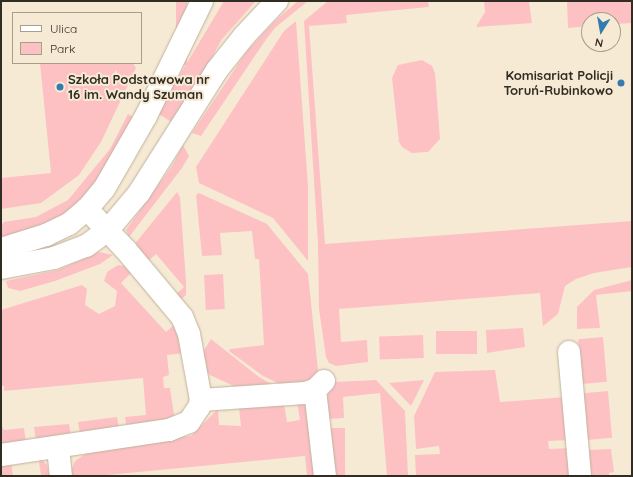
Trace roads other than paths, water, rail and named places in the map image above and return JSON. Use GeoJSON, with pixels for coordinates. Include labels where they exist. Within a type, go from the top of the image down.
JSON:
{"type":"FeatureCollection","features":[{"type":"Feature","properties":{"kind":"street"},"geometry":{"type":"LineString","coordinates":[[1,249],[46,235],[69,224],[87,209],[116,173],[202,1]]}},
{"type":"Feature","properties":{"kind":"street"},"geometry":{"type":"LineString","coordinates":[[1,268],[54,258],[86,246],[107,231],[139,194],[217,70],[244,36],[276,1]]}},
{"type":"Feature","properties":{"kind":"street"},"geometry":{"type":"LineString","coordinates":[[1,455],[58,448],[124,435],[180,427],[196,416],[201,400],[189,334],[182,317],[87,209]]}},
{"type":"Feature","properties":{"kind":"street"},"geometry":{"type":"LineString","coordinates":[[569,352],[580,476]]}},
{"type":"Feature","properties":{"kind":"street"},"geometry":{"type":"LineString","coordinates":[[201,400],[305,393],[320,385],[325,476]]}},
{"type":"Feature","properties":{"kind":"street"},"geometry":{"type":"LineString","coordinates":[[58,448],[61,476]]}},
{"type":"Feature","properties":{"kind":"place","name":"Komisariat Policji Toruń-Rubinkowo"},"geometry":{"type":"Point","coordinates":[621,83]}},
{"type":"Feature","properties":{"kind":"place","name":"Szkoła Podstawowa nr 16 im. Wandy Szuman"},"geometry":{"type":"Point","coordinates":[60,87]}}]}
